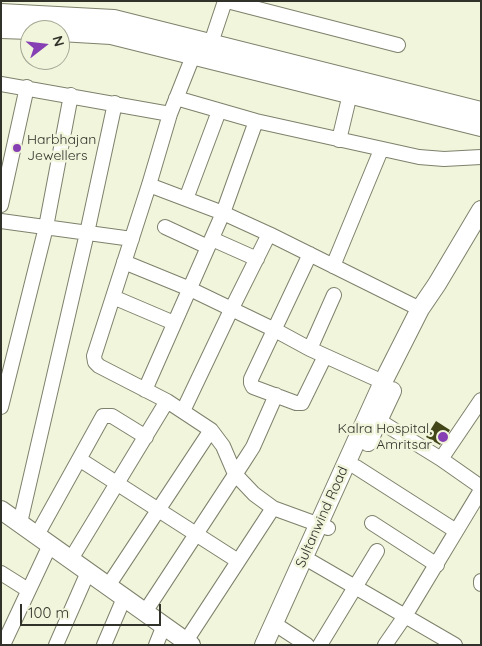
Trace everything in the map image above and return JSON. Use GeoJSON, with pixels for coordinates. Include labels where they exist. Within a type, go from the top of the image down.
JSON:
{"type":"FeatureCollection","features":[{"type":"Feature","properties":{"kind":"main road"},"geometry":{"type":"LineString","coordinates":[[1,13],[25,19],[114,19],[350,94],[481,127]]}},
{"type":"Feature","properties":{"kind":"main road"},"geometry":{"type":"LineString","coordinates":[[1,29],[25,19]]}},
{"type":"Feature","properties":{"kind":"main road"},"geometry":{"type":"LineString","coordinates":[[70,32],[111,34],[201,46],[481,111]]}},
{"type":"Feature","properties":{"kind":"main road","name":"Sultanwind Road"},"geometry":{"type":"LineString","coordinates":[[274,645],[312,562],[323,527],[356,467],[383,382],[420,309],[481,210]]}},
{"type":"Feature","properties":{"kind":"main road","name":"Sultanwind Road"},"geometry":{"type":"LineString","coordinates":[[264,645],[323,527],[373,417],[428,311],[437,284]]}},
{"type":"Feature","properties":{"kind":"main road"},"geometry":{"type":"LineString","coordinates":[[1,510],[188,643]]}},
{"type":"Feature","properties":{"kind":"street"},"geometry":{"type":"LineString","coordinates":[[323,527],[273,508],[254,494],[235,474],[223,446],[211,430],[167,401],[99,366],[95,362],[94,356],[170,114],[201,46],[226,1],[398,45]]}},
{"type":"Feature","properties":{"kind":"street"},"geometry":{"type":"LineString","coordinates":[[1,84],[27,87],[170,114]]}},
{"type":"Feature","properties":{"kind":"street"},"geometry":{"type":"LineString","coordinates":[[1,205],[27,87]]}},
{"type":"Feature","properties":{"kind":"street"},"geometry":{"type":"LineString","coordinates":[[339,140],[350,94]]}},
{"type":"Feature","properties":{"kind":"street"},"geometry":{"type":"LineString","coordinates":[[1,407],[46,227],[71,95]]}},
{"type":"Feature","properties":{"kind":"street"},"geometry":{"type":"LineString","coordinates":[[176,98],[256,121],[381,150],[428,158],[481,156]]}},
{"type":"Feature","properties":{"kind":"street"},"geometry":{"type":"LineString","coordinates":[[20,523],[115,103]]}},
{"type":"Feature","properties":{"kind":"street"},"geometry":{"type":"LineString","coordinates":[[186,200],[218,111]]}},
{"type":"Feature","properties":{"kind":"street"},"geometry":{"type":"LineString","coordinates":[[145,390],[224,213],[256,121]]}},
{"type":"Feature","properties":{"kind":"street"},"geometry":{"type":"LineString","coordinates":[[332,266],[381,150]]}},
{"type":"Feature","properties":{"kind":"street"},"geometry":{"type":"LineString","coordinates":[[149,185],[224,213],[420,309]]}},
{"type":"Feature","properties":{"kind":"street"},"geometry":{"type":"LineString","coordinates":[[1,221],[132,239]]}},
{"type":"Feature","properties":{"kind":"street"},"geometry":{"type":"LineString","coordinates":[[165,227],[256,259]]}},
{"type":"Feature","properties":{"kind":"street"},"geometry":{"type":"LineString","coordinates":[[183,411],[269,234]]}},
{"type":"Feature","properties":{"kind":"street"},"geometry":{"type":"LineString","coordinates":[[310,254],[251,379],[251,383],[253,387],[299,404],[303,402],[325,356]]}},
{"type":"Feature","properties":{"kind":"street"},"geometry":{"type":"LineString","coordinates":[[124,262],[190,289],[310,349],[383,382]]}},
{"type":"Feature","properties":{"kind":"street"},"geometry":{"type":"LineString","coordinates":[[310,349],[334,296]]}},
{"type":"Feature","properties":{"kind":"street"},"geometry":{"type":"LineString","coordinates":[[113,297],[174,323]]}},
{"type":"Feature","properties":{"kind":"street"},"geometry":{"type":"LineString","coordinates":[[145,612],[253,447],[276,395]]}},
{"type":"Feature","properties":{"kind":"street"},"geometry":{"type":"LineString","coordinates":[[441,459],[481,400]]}},
{"type":"Feature","properties":{"kind":"street"},"geometry":{"type":"LineString","coordinates":[[71,559],[167,401]]}},
{"type":"Feature","properties":{"kind":"street"},"geometry":{"type":"LineString","coordinates":[[3,645],[28,590],[44,540],[79,459],[104,416],[112,416],[146,437]]}},
{"type":"Feature","properties":{"kind":"street"},"geometry":{"type":"LineString","coordinates":[[373,417],[441,459],[481,488],[406,616],[385,645]]}},
{"type":"Feature","properties":{"kind":"street"},"geometry":{"type":"LineString","coordinates":[[108,586],[211,430]]}},
{"type":"Feature","properties":{"kind":"street"},"geometry":{"type":"LineString","coordinates":[[79,459],[238,560]]}},
{"type":"Feature","properties":{"kind":"street"},"geometry":{"type":"LineString","coordinates":[[356,467],[456,531]]}},
{"type":"Feature","properties":{"kind":"street"},"geometry":{"type":"LineString","coordinates":[[188,643],[238,560],[273,508]]}},
{"type":"Feature","properties":{"kind":"street"},"geometry":{"type":"LineString","coordinates":[[372,523],[437,565]]}},
{"type":"Feature","properties":{"kind":"street"},"geometry":{"type":"LineString","coordinates":[[320,645],[377,551]]}},
{"type":"Feature","properties":{"kind":"street"},"geometry":{"type":"LineString","coordinates":[[312,562],[406,616],[440,641],[454,645]]}},
{"type":"Feature","properties":{"kind":"street"},"geometry":{"type":"LineString","coordinates":[[56,645],[88,572]]}},
{"type":"Feature","properties":{"kind":"street"},"geometry":{"type":"LineString","coordinates":[[1,573],[28,590]]}},
{"type":"Feature","properties":{"kind":"street"},"geometry":{"type":"LineString","coordinates":[[104,645],[124,598]]}},
{"type":"Feature","properties":{"kind":"street"},"geometry":{"type":"LineString","coordinates":[[156,645],[164,625]]}},
{"type":"Feature","properties":{"kind":"street"},"geometry":{"type":"LineString","coordinates":[[281,628],[307,645]]}},
{"type":"Feature","properties":{"kind":"building"},"geometry":{"type":"Polygon","coordinates":[[[436,421],[450,430],[440,445],[426,437],[436,421]]]}},
{"type":"Feature","properties":{"kind":"place","name":"Harbhajan Jewellers"},"geometry":{"type":"Point","coordinates":[17,148]}},
{"type":"Feature","properties":{"kind":"place","name":"Kalra Hospital, Amritsar"},"geometry":{"type":"Point","coordinates":[443,437]}}]}
